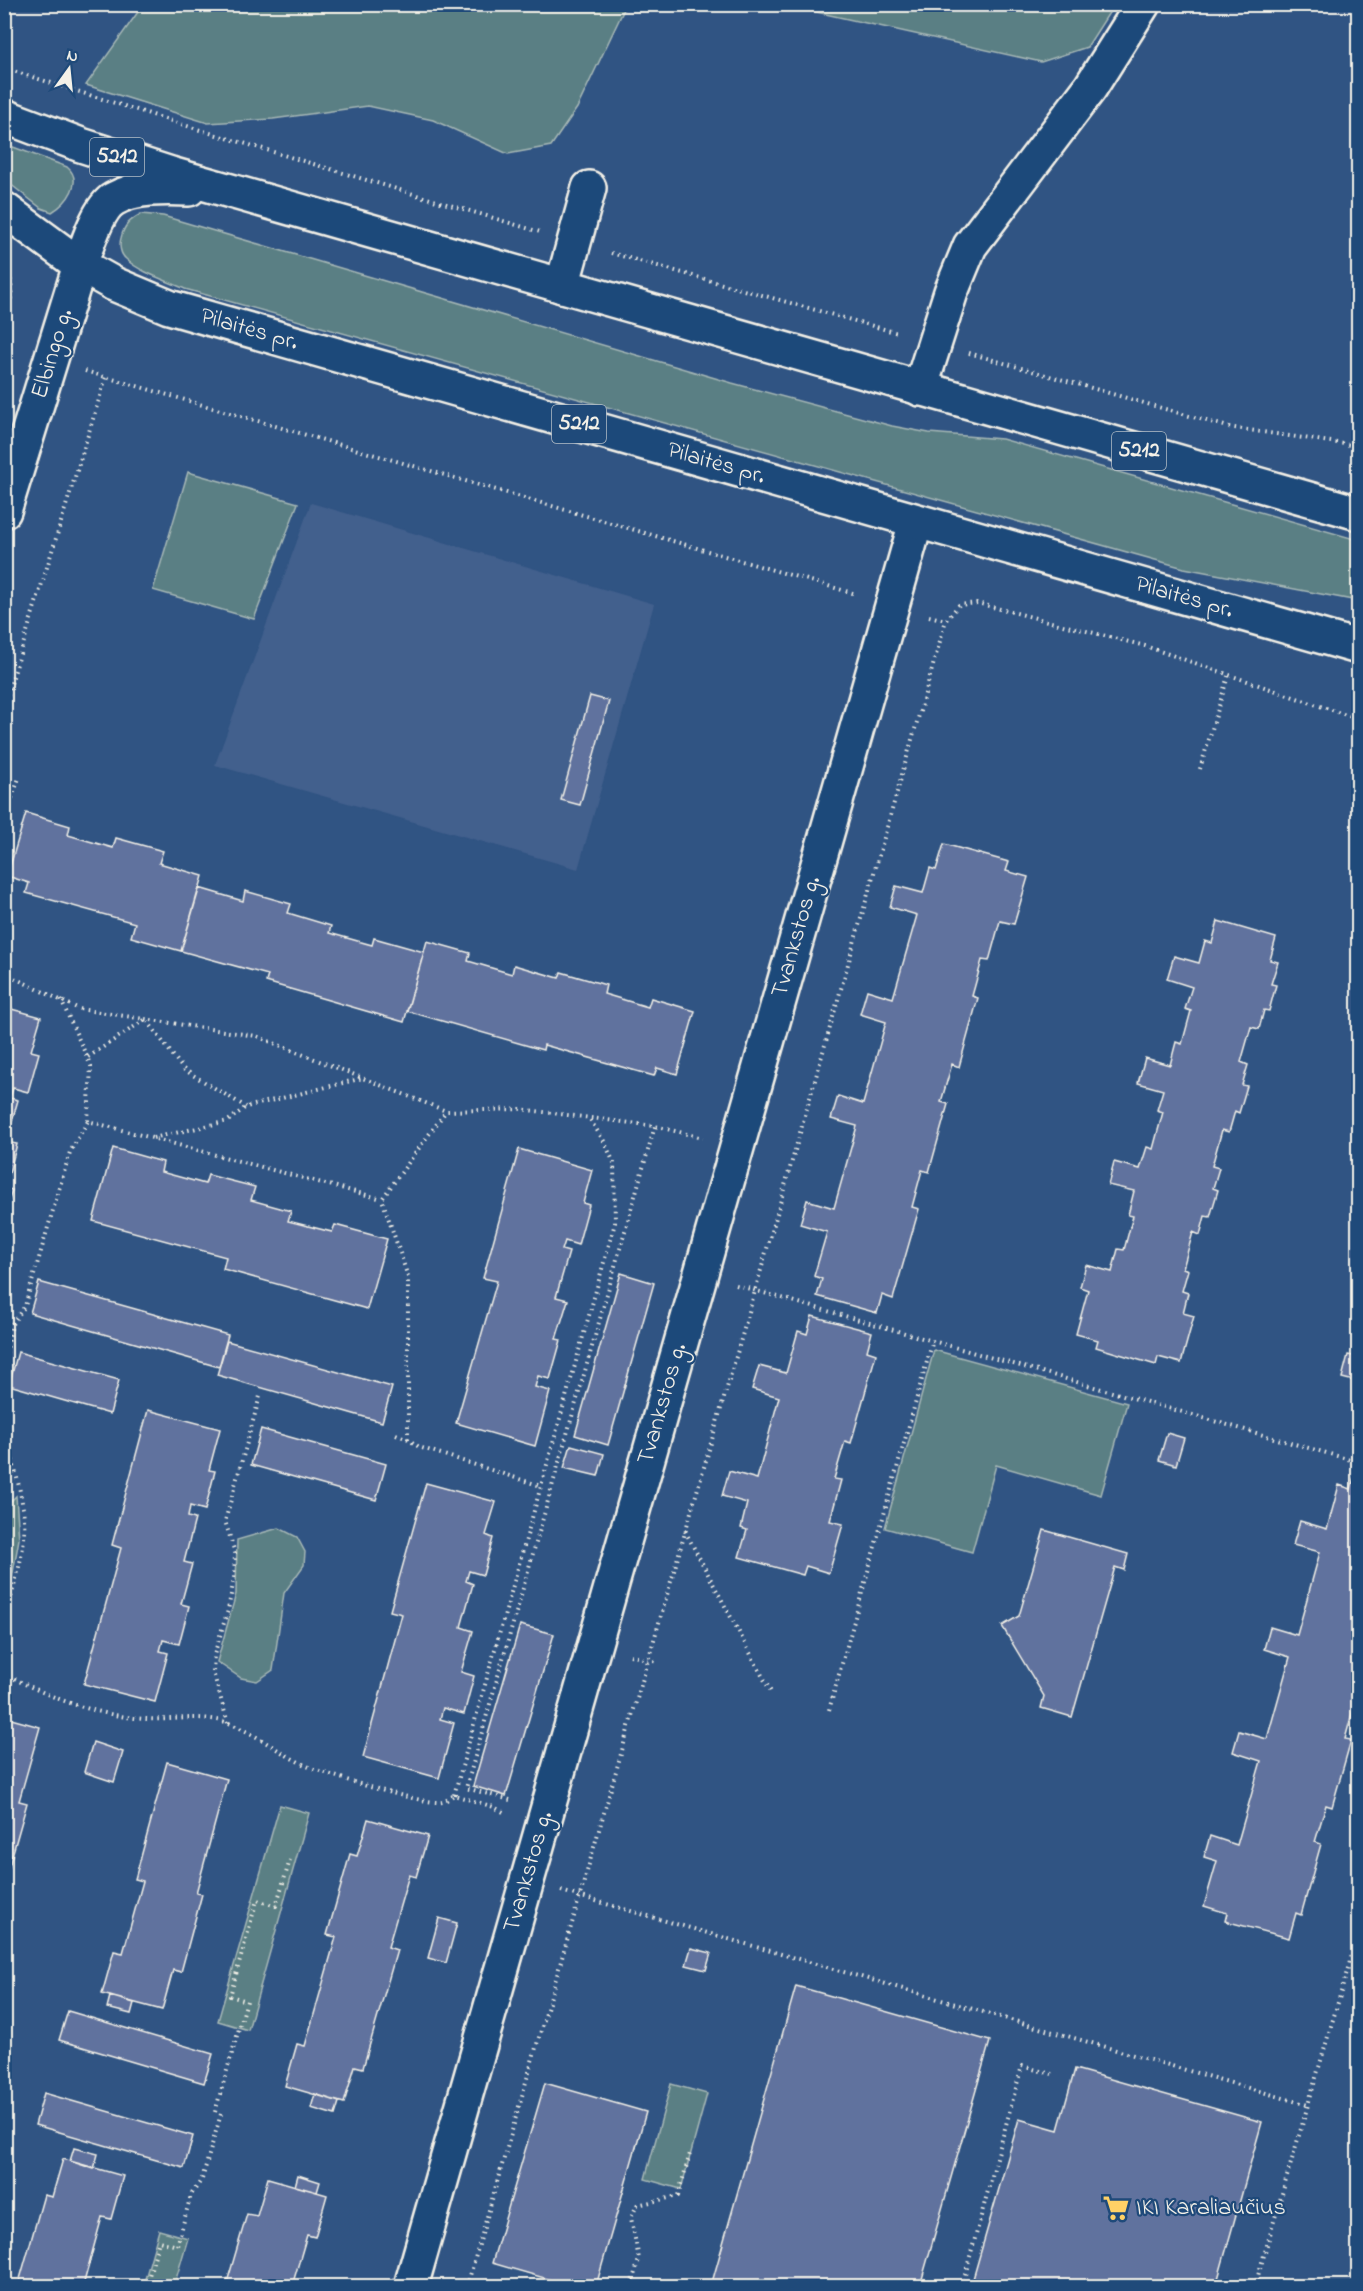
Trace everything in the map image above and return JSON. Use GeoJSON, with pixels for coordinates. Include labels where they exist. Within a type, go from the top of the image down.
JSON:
{"type":"FeatureCollection","features":[{"type":"Feature","properties":{"kind":"main road"},"geometry":{"type":"LineString","coordinates":[[920,389],[933,343],[970,246],[1090,88],[1143,4]]}},
{"type":"Feature","properties":{"kind":"main road","name":"5212"},"geometry":{"type":"LineString","coordinates":[[4,116],[81,146],[232,192],[1359,513]]}},
{"type":"Feature","properties":{"kind":"main road","name":"5212"},"geometry":{"type":"LineString","coordinates":[[80,265],[96,221],[112,199],[135,191],[172,188],[232,192]]}},
{"type":"Feature","properties":{"kind":"main road"},"geometry":{"type":"LineString","coordinates":[[562,286],[589,188]]}},
{"type":"Feature","properties":{"kind":"main road","name":"Pilaitės pr."},"geometry":{"type":"LineString","coordinates":[[4,209],[80,265],[114,284],[169,308],[1359,647]]}},
{"type":"Feature","properties":{"kind":"main road","name":"Elbingo g."},"geometry":{"type":"LineString","coordinates":[[4,511],[80,265]]}},
{"type":"Feature","properties":{"kind":"main road","name":"Tvankstos g."},"geometry":{"type":"LineString","coordinates":[[411,2286],[527,1881],[529,1822],[701,1275],[916,522]]}},
{"type":"Feature","properties":{"kind":"path"},"geometry":{"type":"LineString","coordinates":[[4,68],[211,134],[574,242],[1228,427],[1359,446]]}},
{"type":"Feature","properties":{"kind":"path"},"geometry":{"type":"LineString","coordinates":[[4,263],[8,269],[12,290],[4,330]]}},
{"type":"Feature","properties":{"kind":"path"},"geometry":{"type":"LineString","coordinates":[[4,348],[946,620]]}},
{"type":"Feature","properties":{"kind":"path"},"geometry":{"type":"LineString","coordinates":[[4,706],[106,377]]}},
{"type":"Feature","properties":{"kind":"path"},"geometry":{"type":"LineString","coordinates":[[467,2286],[755,1291],[946,620],[958,605],[977,603],[1145,646],[1359,719]]}},
{"type":"Feature","properties":{"kind":"path"},"geometry":{"type":"LineString","coordinates":[[1200,769],[1228,676]]}},
{"type":"Feature","properties":{"kind":"path"},"geometry":{"type":"LineString","coordinates":[[4,821],[19,778]]}},
{"type":"Feature","properties":{"kind":"path"},"geometry":{"type":"LineString","coordinates":[[4,973],[79,1009],[256,1036],[446,1111],[520,1109],[655,1126],[738,1146]]}},
{"type":"Feature","properties":{"kind":"path"},"geometry":{"type":"LineString","coordinates":[[4,1365],[12,1324],[25,1306],[70,1152],[88,1121],[91,1066],[61,1000]]}},
{"type":"Feature","properties":{"kind":"path"},"geometry":{"type":"LineString","coordinates":[[88,1057],[146,1019]]}},
{"type":"Feature","properties":{"kind":"path"},"geometry":{"type":"LineString","coordinates":[[146,1019],[183,1069],[246,1107]]}},
{"type":"Feature","properties":{"kind":"path"},"geometry":{"type":"LineString","coordinates":[[152,1138],[228,1121],[246,1107],[363,1078]]}},
{"type":"Feature","properties":{"kind":"path"},"geometry":{"type":"LineString","coordinates":[[382,1199],[446,1111]]}},
{"type":"Feature","properties":{"kind":"path"},"geometry":{"type":"LineString","coordinates":[[4,1672],[33,1689],[59,1699],[116,1715],[144,1719],[202,1719],[228,1723],[306,1766],[333,1776],[425,1800],[443,1802],[454,1795],[615,1223],[614,1163],[604,1141],[589,1118]]}},
{"type":"Feature","properties":{"kind":"path"},"geometry":{"type":"LineString","coordinates":[[88,1121],[382,1199]]}},
{"type":"Feature","properties":{"kind":"path"},"geometry":{"type":"LineString","coordinates":[[529,1822],[519,1803],[466,1788],[655,1126]]}},
{"type":"Feature","properties":{"kind":"path"},"geometry":{"type":"LineString","coordinates":[[382,1199],[408,1277],[408,1439]]}},
{"type":"Feature","properties":{"kind":"path"},"geometry":{"type":"LineString","coordinates":[[701,1275],[1359,1462]]}},
{"type":"Feature","properties":{"kind":"path"},"geometry":{"type":"LineString","coordinates":[[829,1710],[933,1340]]}},
{"type":"Feature","properties":{"kind":"path"},"geometry":{"type":"LineString","coordinates":[[228,1723],[213,1672],[214,1655],[228,1610],[234,1579],[235,1553],[225,1521],[260,1396]]}},
{"type":"Feature","properties":{"kind":"path"},"geometry":{"type":"LineString","coordinates":[[4,1425],[21,1494],[24,1536],[15,1588],[5,1617],[4,1637]]}},
{"type":"Feature","properties":{"kind":"path"},"geometry":{"type":"LineString","coordinates":[[396,1434],[419,1447],[541,1486]]}},
{"type":"Feature","properties":{"kind":"path"},"geometry":{"type":"LineString","coordinates":[[685,1531],[772,1694]]}},
{"type":"Feature","properties":{"kind":"path"},"geometry":{"type":"LineString","coordinates":[[454,1795],[494,1807],[529,1822]]}},
{"type":"Feature","properties":{"kind":"path"},"geometry":{"type":"LineString","coordinates":[[215,2112],[247,2001],[230,1996],[257,1900],[276,1906],[290,1860]]}},
{"type":"Feature","properties":{"kind":"path"},"geometry":{"type":"LineString","coordinates":[[527,1881],[1308,2104]]}},
{"type":"Feature","properties":{"kind":"path"},"geometry":{"type":"LineString","coordinates":[[1255,2286],[1359,1934]]}},
{"type":"Feature","properties":{"kind":"path"},"geometry":{"type":"LineString","coordinates":[[962,2286],[1022,2066],[1052,2074]]}},
{"type":"Feature","properties":{"kind":"path"},"geometry":{"type":"LineString","coordinates":[[146,2286],[159,2241],[177,2246],[191,2195],[202,2179],[221,2114]]}},
{"type":"Feature","properties":{"kind":"path"},"geometry":{"type":"LineString","coordinates":[[631,2286],[639,2259],[631,2218],[637,2205],[678,2196],[691,2150]]}},
{"type":"Feature","properties":{"kind":"shaded area"},"geometry":{"type":"Polygon","coordinates":[[[311,503],[654,604],[578,869],[215,765],[311,503]]]}},
{"type":"Feature","properties":{"kind":"green space"},"geometry":{"type":"Polygon","coordinates":[[[143,5],[626,5],[577,108],[551,146],[508,154],[433,120],[368,106],[273,119],[208,123],[86,85],[143,5]]]}},
{"type":"Feature","properties":{"kind":"green space"},"geometry":{"type":"Polygon","coordinates":[[[785,5],[1114,5],[1087,47],[1041,62],[785,5]]]}},
{"type":"Feature","properties":{"kind":"green space"},"geometry":{"type":"Polygon","coordinates":[[[5,144],[67,167],[72,173],[74,185],[72,191],[58,208],[52,212],[41,208],[5,180],[5,144]]]}},
{"type":"Feature","properties":{"kind":"green space"},"geometry":{"type":"Polygon","coordinates":[[[141,214],[163,216],[732,383],[892,426],[929,433],[1002,439],[1358,540],[1358,601],[1184,568],[185,289],[138,268],[122,255],[120,244],[124,230],[141,214]]]}},
{"type":"Feature","properties":{"kind":"green space"},"geometry":{"type":"Polygon","coordinates":[[[188,472],[298,503],[254,619],[153,590],[188,472]]]}},
{"type":"Feature","properties":{"kind":"green space"},"geometry":{"type":"Polygon","coordinates":[[[934,1350],[1127,1403],[1101,1495],[996,1465],[972,1552],[885,1528],[934,1350]]]}},
{"type":"Feature","properties":{"kind":"green space"},"geometry":{"type":"Polygon","coordinates":[[[16,1496],[19,1539],[5,1607],[5,1507],[16,1496]]]}},
{"type":"Feature","properties":{"kind":"green space"},"geometry":{"type":"Polygon","coordinates":[[[279,1528],[297,1537],[305,1552],[304,1565],[284,1593],[273,1670],[257,1681],[241,1678],[217,1662],[236,1594],[237,1540],[279,1528]]]}},
{"type":"Feature","properties":{"kind":"green space"},"geometry":{"type":"Polygon","coordinates":[[[280,1805],[309,1813],[248,2030],[218,2021],[280,1805]]]}},
{"type":"Feature","properties":{"kind":"green space"},"geometry":{"type":"Polygon","coordinates":[[[671,2084],[707,2094],[681,2189],[645,2179],[671,2084]]]}},
{"type":"Feature","properties":{"kind":"green space"},"geometry":{"type":"Polygon","coordinates":[[[159,2230],[188,2238],[174,2286],[143,2286],[159,2230]]]}},
{"type":"Feature","properties":{"kind":"building"},"geometry":{"type":"Polygon","coordinates":[[[590,696],[609,701],[580,805],[561,800],[590,696]]]}},
{"type":"Feature","properties":{"kind":"building"},"geometry":{"type":"Polygon","coordinates":[[[26,813],[70,826],[68,835],[113,848],[116,838],[163,851],[159,863],[203,876],[181,951],[131,937],[135,923],[26,893],[29,883],[7,876],[26,813]]]}},
{"type":"Feature","properties":{"kind":"building"},"geometry":{"type":"Polygon","coordinates":[[[944,844],[1009,862],[1006,871],[1028,877],[1014,924],[1000,921],[989,961],[982,960],[972,996],[978,998],[959,1067],[952,1064],[941,1102],[948,1104],[929,1172],[922,1170],[912,1207],[919,1209],[893,1299],[882,1295],[877,1313],[817,1296],[822,1279],[814,1276],[827,1232],[800,1224],[807,1200],[834,1208],[857,1126],[831,1119],[838,1096],[863,1104],[886,1022],[860,1014],[867,990],[893,998],[917,915],[890,907],[896,886],[923,893],[930,868],[936,870],[944,844]]]}},
{"type":"Feature","properties":{"kind":"building"},"geometry":{"type":"Polygon","coordinates":[[[199,888],[243,901],[245,891],[291,904],[288,913],[331,926],[329,933],[372,945],[374,938],[424,952],[404,1022],[266,982],[268,975],[181,951],[199,888]]]}},
{"type":"Feature","properties":{"kind":"building"},"geometry":{"type":"Polygon","coordinates":[[[1218,921],[1276,938],[1270,960],[1278,962],[1271,984],[1276,985],[1269,1011],[1264,1010],[1259,1029],[1251,1027],[1241,1062],[1248,1065],[1242,1085],[1247,1086],[1239,1113],[1235,1111],[1229,1132],[1222,1130],[1212,1166],[1219,1168],[1213,1188],[1218,1190],[1210,1217],[1205,1216],[1200,1235],[1193,1232],[1183,1268],[1188,1270],[1182,1291],[1188,1293],[1183,1313],[1194,1316],[1181,1363],[1158,1357],[1156,1365],[1096,1347],[1098,1340],[1076,1334],[1088,1290],[1080,1287],[1086,1265],[1112,1272],[1118,1249],[1124,1250],[1133,1216],[1128,1215],[1134,1191],[1108,1185],[1114,1162],[1140,1169],[1147,1147],[1153,1149],[1163,1112],[1157,1110],[1163,1090],[1138,1083],[1145,1058],[1170,1065],[1176,1042],[1182,1044],[1191,1011],[1185,1009],[1192,987],[1167,979],[1174,956],[1199,963],[1205,941],[1212,943],[1218,921]]]}},
{"type":"Feature","properties":{"kind":"building"},"geometry":{"type":"Polygon","coordinates":[[[427,941],[470,953],[468,961],[512,974],[514,965],[559,978],[561,972],[606,985],[604,994],[648,1007],[651,998],[695,1011],[677,1074],[657,1068],[654,1076],[544,1045],[543,1050],[407,1011],[427,941]]]}},
{"type":"Feature","properties":{"kind":"building"},"geometry":{"type":"Polygon","coordinates":[[[4,1007],[41,1017],[31,1051],[39,1053],[28,1092],[13,1088],[10,1098],[18,1100],[6,1142],[17,1144],[5,1188],[12,1190],[4,1216],[4,1007]]]}},
{"type":"Feature","properties":{"kind":"building"},"geometry":{"type":"Polygon","coordinates":[[[113,1148],[163,1162],[161,1172],[205,1184],[208,1175],[255,1187],[251,1200],[291,1211],[288,1221],[332,1232],[335,1225],[387,1239],[367,1309],[223,1269],[226,1257],[93,1221],[113,1148]]]}},
{"type":"Feature","properties":{"kind":"building"},"geometry":{"type":"Polygon","coordinates":[[[519,1149],[592,1170],[583,1203],[589,1205],[578,1245],[565,1241],[562,1250],[569,1252],[556,1297],[568,1300],[556,1339],[561,1340],[550,1379],[538,1376],[535,1387],[550,1391],[535,1446],[456,1423],[497,1281],[483,1278],[519,1149]]]}},
{"type":"Feature","properties":{"kind":"building"},"geometry":{"type":"Polygon","coordinates":[[[621,1273],[654,1283],[608,1445],[575,1435],[621,1273]]]}},
{"type":"Feature","properties":{"kind":"building"},"geometry":{"type":"Polygon","coordinates":[[[39,1282],[228,1335],[219,1367],[30,1313],[39,1282]]]}},
{"type":"Feature","properties":{"kind":"building"},"geometry":{"type":"Polygon","coordinates":[[[812,1316],[872,1332],[867,1351],[876,1354],[851,1443],[845,1441],[834,1479],[841,1480],[830,1521],[843,1524],[829,1573],[806,1566],[803,1575],[739,1557],[747,1530],[741,1528],[747,1503],[722,1496],[729,1471],[757,1479],[779,1397],[752,1389],[759,1366],[786,1373],[798,1331],[807,1334],[812,1316]]]}},
{"type":"Feature","properties":{"kind":"building"},"geometry":{"type":"Polygon","coordinates":[[[227,1341],[392,1387],[382,1422],[217,1375],[227,1341]]]}},
{"type":"Feature","properties":{"kind":"building"},"geometry":{"type":"Polygon","coordinates":[[[18,1352],[119,1380],[110,1414],[9,1385],[18,1352]]]}},
{"type":"Feature","properties":{"kind":"building"},"geometry":{"type":"Polygon","coordinates":[[[1348,1355],[1358,1357],[1358,1382],[1342,1378],[1348,1355]]]}},
{"type":"Feature","properties":{"kind":"building"},"geometry":{"type":"Polygon","coordinates":[[[148,1410],[220,1429],[209,1470],[215,1471],[205,1510],[190,1506],[188,1517],[195,1519],[184,1562],[192,1564],[181,1604],[189,1606],[179,1644],[163,1640],[160,1651],[168,1653],[155,1702],[84,1684],[121,1548],[112,1545],[148,1410]]]}},
{"type":"Feature","properties":{"kind":"building"},"geometry":{"type":"Polygon","coordinates":[[[261,1429],[386,1464],[376,1500],[251,1465],[261,1429]]]}},
{"type":"Feature","properties":{"kind":"building"},"geometry":{"type":"Polygon","coordinates":[[[1167,1433],[1184,1438],[1176,1465],[1159,1460],[1167,1433]]]}},
{"type":"Feature","properties":{"kind":"building"},"geometry":{"type":"Polygon","coordinates":[[[571,1445],[604,1454],[598,1476],[564,1468],[571,1445]]]}},
{"type":"Feature","properties":{"kind":"building"},"geometry":{"type":"Polygon","coordinates":[[[1355,1472],[1358,1473],[1358,1700],[1356,1699],[1345,1739],[1351,1740],[1332,1807],[1326,1805],[1315,1842],[1321,1844],[1301,1915],[1296,1913],[1289,1938],[1225,1921],[1227,1913],[1204,1906],[1217,1861],[1204,1857],[1210,1836],[1237,1845],[1261,1761],[1233,1752],[1239,1731],[1267,1739],[1290,1657],[1264,1649],[1270,1627],[1297,1635],[1320,1552],[1293,1545],[1300,1521],[1327,1529],[1339,1485],[1351,1489],[1355,1472]]]}},
{"type":"Feature","properties":{"kind":"building"},"geometry":{"type":"Polygon","coordinates":[[[426,1483],[496,1502],[486,1535],[493,1538],[483,1575],[469,1571],[466,1581],[473,1584],[461,1627],[473,1631],[461,1672],[474,1676],[464,1714],[443,1708],[440,1719],[454,1723],[439,1778],[363,1757],[402,1614],[390,1611],[426,1483]]]}},
{"type":"Feature","properties":{"kind":"building"},"geometry":{"type":"Polygon","coordinates":[[[1044,1530],[1128,1554],[1124,1570],[1115,1567],[1072,1717],[1041,1708],[1044,1696],[1002,1626],[1019,1616],[1044,1530]]]}},
{"type":"Feature","properties":{"kind":"building"},"geometry":{"type":"Polygon","coordinates":[[[520,1625],[554,1634],[506,1796],[473,1786],[520,1625]]]}},
{"type":"Feature","properties":{"kind":"building"},"geometry":{"type":"Polygon","coordinates":[[[4,1717],[40,1727],[19,1801],[27,1803],[4,1884],[4,1717]]]}},
{"type":"Feature","properties":{"kind":"building"},"geometry":{"type":"Polygon","coordinates":[[[93,1742],[123,1752],[114,1782],[84,1772],[93,1742]]]}},
{"type":"Feature","properties":{"kind":"building"},"geometry":{"type":"Polygon","coordinates":[[[167,1762],[227,1779],[196,1893],[202,1894],[181,1972],[173,1970],[162,2010],[102,1994],[114,1951],[123,1953],[143,1881],[135,1879],[167,1762]]]}},
{"type":"Feature","properties":{"kind":"building"},"geometry":{"type":"Polygon","coordinates":[[[368,1819],[428,1836],[416,1877],[409,1875],[388,1947],[397,1950],[363,2068],[355,2066],[344,2103],[285,2086],[297,2044],[305,2046],[336,1937],[327,1935],[350,1854],[357,1856],[368,1819]]]}},
{"type":"Feature","properties":{"kind":"building"},"geometry":{"type":"Polygon","coordinates":[[[439,1918],[457,1923],[446,1963],[428,1958],[439,1918]]]}},
{"type":"Feature","properties":{"kind":"building"},"geometry":{"type":"Polygon","coordinates":[[[691,1948],[711,1953],[706,1970],[686,1965],[691,1948]]]}},
{"type":"Feature","properties":{"kind":"building"},"geometry":{"type":"Polygon","coordinates":[[[796,1986],[990,2041],[920,2286],[711,2286],[796,1986]]]}},
{"type":"Feature","properties":{"kind":"building"},"geometry":{"type":"Polygon","coordinates":[[[110,1996],[134,2003],[131,2014],[107,2008],[110,1996]]]}},
{"type":"Feature","properties":{"kind":"building"},"geometry":{"type":"Polygon","coordinates":[[[68,2011],[213,2054],[204,2083],[59,2040],[68,2011]]]}},
{"type":"Feature","properties":{"kind":"building","name":"IKI Karaliaučius"},"geometry":{"type":"Polygon","coordinates":[[[1075,2069],[1262,2122],[1216,2286],[971,2286],[1019,2119],[1058,2130],[1075,2069]]]}},
{"type":"Feature","properties":{"kind":"building"},"geometry":{"type":"Polygon","coordinates":[[[545,2083],[646,2112],[596,2286],[572,2286],[492,2263],[545,2083]]]}},
{"type":"Feature","properties":{"kind":"building"},"geometry":{"type":"Polygon","coordinates":[[[44,2093],[193,2136],[184,2168],[35,2125],[44,2093]]]}},
{"type":"Feature","properties":{"kind":"building"},"geometry":{"type":"Polygon","coordinates":[[[315,2094],[339,2102],[335,2115],[311,2108],[315,2094]]]}},
{"type":"Feature","properties":{"kind":"building"},"geometry":{"type":"Polygon","coordinates":[[[74,2148],[98,2154],[94,2169],[70,2161],[74,2148]]]}},
{"type":"Feature","properties":{"kind":"building"},"geometry":{"type":"Polygon","coordinates":[[[63,2159],[123,2176],[111,2219],[102,2217],[83,2286],[18,2286],[44,2195],[52,2197],[63,2159]]]}},
{"type":"Feature","properties":{"kind":"building"},"geometry":{"type":"Polygon","coordinates":[[[298,2175],[320,2182],[317,2192],[295,2186],[298,2175]]]}},
{"type":"Feature","properties":{"kind":"building"},"geometry":{"type":"Polygon","coordinates":[[[268,2178],[327,2195],[315,2237],[307,2235],[292,2286],[226,2286],[247,2214],[257,2216],[268,2178]]]}},
{"type":"Feature","properties":{"kind":"place","name":"IKI Karaliaučius"},"geometry":{"type":"Point","coordinates":[1116,2208]}}]}
